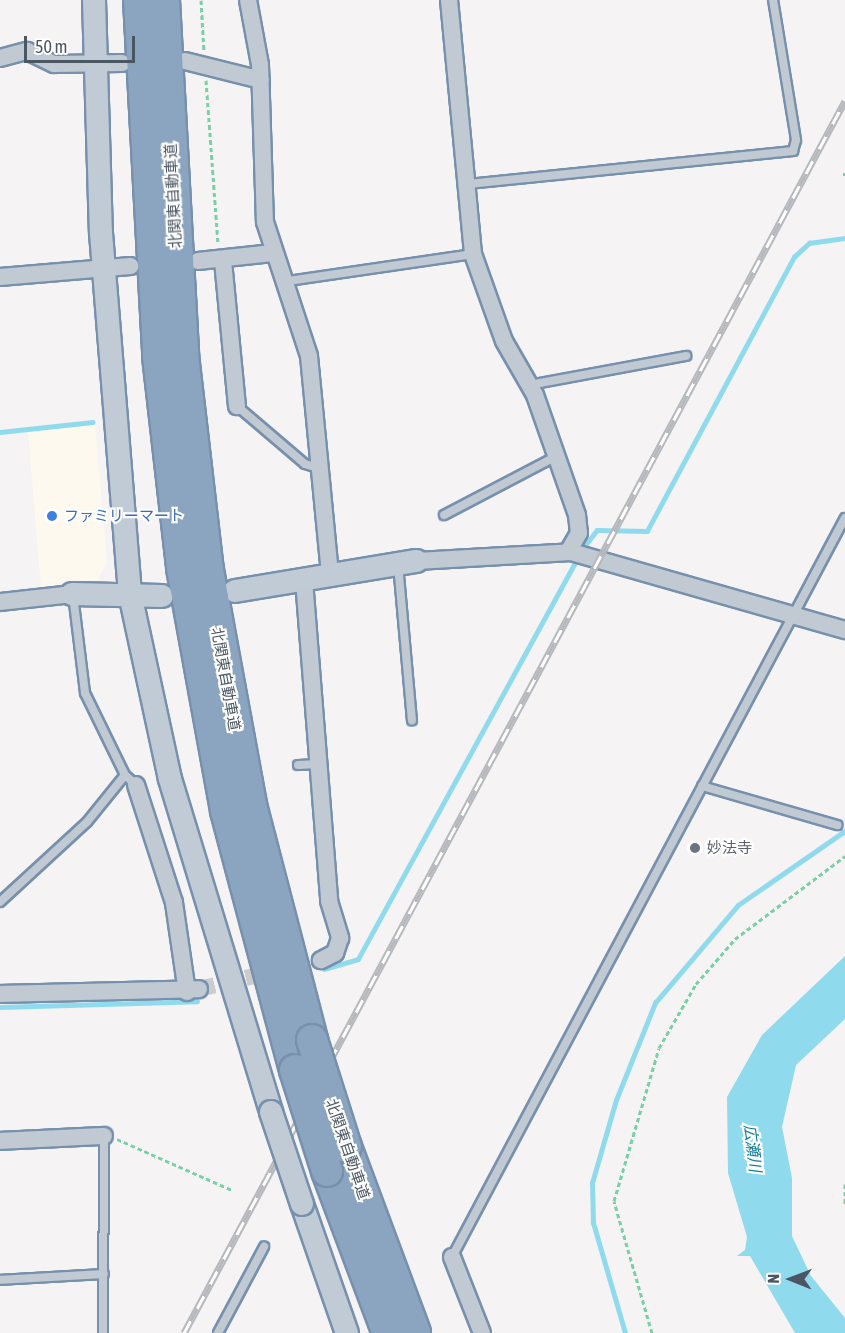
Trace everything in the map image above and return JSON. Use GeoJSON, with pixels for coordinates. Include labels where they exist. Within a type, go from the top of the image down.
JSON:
{"type":"FeatureCollection","features":[{"type":"Feature","properties":{"kind":"highway","name":"北関東自動車道"},"geometry":{"type":"LineString","coordinates":[[139,0],[158,356],[184,580],[226,811],[295,1070],[327,1171],[388,1333]]}},
{"type":"Feature","properties":{"kind":"highway","name":"北関東自動車道"},"geometry":{"type":"LineString","coordinates":[[164,0],[182,343],[208,570],[251,805],[312,1040],[346,1147],[416,1333]]}},
{"type":"Feature","properties":{"kind":"street"},"geometry":{"type":"LineString","coordinates":[[94,0],[103,267],[130,594],[170,779],[271,1112],[347,1333]]}},
{"type":"Feature","properties":{"kind":"street"},"geometry":{"type":"LineString","coordinates":[[248,0],[261,80],[263,205],[273,252],[288,281],[309,356],[330,576]]}},
{"type":"Feature","properties":{"kind":"street"},"geometry":{"type":"LineString","coordinates":[[449,0],[473,254],[504,341],[529,385],[557,456],[580,526],[568,552]]}},
{"type":"Feature","properties":{"kind":"street"},"geometry":{"type":"LineString","coordinates":[[0,58],[27,51],[54,64],[122,63]]}},
{"type":"Feature","properties":{"kind":"street"},"geometry":{"type":"LineString","coordinates":[[185,61],[261,80]]}},
{"type":"Feature","properties":{"kind":"street"},"geometry":{"type":"LineString","coordinates":[[198,261],[223,261],[273,252]]}},
{"type":"Feature","properties":{"kind":"street"},"geometry":{"type":"LineString","coordinates":[[223,261],[237,406]]}},
{"type":"Feature","properties":{"kind":"street"},"geometry":{"type":"LineString","coordinates":[[0,277],[131,266]]}},
{"type":"Feature","properties":{"kind":"street"},"geometry":{"type":"LineString","coordinates":[[235,591],[407,562],[568,552],[845,630]]}},
{"type":"Feature","properties":{"kind":"street"},"geometry":{"type":"LineString","coordinates":[[304,580],[329,901],[340,946],[321,960]]}},
{"type":"Feature","properties":{"kind":"street"},"geometry":{"type":"LineString","coordinates":[[0,602],[72,594],[162,596]]}},
{"type":"Feature","properties":{"kind":"street"},"geometry":{"type":"LineString","coordinates":[[0,994],[193,991],[170,888],[130,780]]}},
{"type":"Feature","properties":{"kind":"street"},"geometry":{"type":"LineString","coordinates":[[0,1141],[104,1136]]}},
{"type":"Feature","properties":{"kind":"street"},"geometry":{"type":"LineString","coordinates":[[452,1257],[482,1333]]}},
{"type":"Feature","properties":{"kind":"lane"},"geometry":{"type":"LineString","coordinates":[[468,184],[792,151],[796,140],[773,0]]}},
{"type":"Feature","properties":{"kind":"lane"},"geometry":{"type":"LineString","coordinates":[[288,281],[473,254]]}},
{"type":"Feature","properties":{"kind":"lane"},"geometry":{"type":"LineString","coordinates":[[529,385],[686,356]]}},
{"type":"Feature","properties":{"kind":"lane"},"geometry":{"type":"LineString","coordinates":[[237,406],[305,464],[318,468]]}},
{"type":"Feature","properties":{"kind":"lane"},"geometry":{"type":"LineString","coordinates":[[444,515],[557,456]]}},
{"type":"Feature","properties":{"kind":"lane"},"geometry":{"type":"LineString","coordinates":[[452,1257],[845,518]]}},
{"type":"Feature","properties":{"kind":"lane"},"geometry":{"type":"LineString","coordinates":[[407,562],[412,720]]}},
{"type":"Feature","properties":{"kind":"lane"},"geometry":{"type":"LineString","coordinates":[[0,902],[130,780],[85,693],[72,594]]}},
{"type":"Feature","properties":{"kind":"lane"},"geometry":{"type":"LineString","coordinates":[[298,765],[318,764]]}},
{"type":"Feature","properties":{"kind":"lane"},"geometry":{"type":"LineString","coordinates":[[702,786],[837,825]]}},
{"type":"Feature","properties":{"kind":"lane"},"geometry":{"type":"LineString","coordinates":[[103,1333],[104,1136]]}},
{"type":"Feature","properties":{"kind":"lane"},"geometry":{"type":"LineString","coordinates":[[218,1333],[264,1247]]}},
{"type":"Feature","properties":{"kind":"lane"},"geometry":{"type":"LineString","coordinates":[[0,1280],[104,1274]]}},
{"type":"Feature","properties":{"kind":"path"},"geometry":{"type":"LineString","coordinates":[[201,0],[204,65],[223,261]]}},
{"type":"Feature","properties":{"kind":"path"},"geometry":{"type":"LineString","coordinates":[[652,1333],[614,1202],[658,1048],[696,984],[735,939],[845,856]]}},
{"type":"Feature","properties":{"kind":"path"},"geometry":{"type":"LineString","coordinates":[[104,1136],[232,1190]]}},
{"type":"Feature","properties":{"kind":"path"},"geometry":{"type":"LineString","coordinates":[[845,1184],[845,1205]]}},
{"type":"Feature","properties":{"kind":"shaded area"},"geometry":{"type":"Polygon","coordinates":[[[95,424],[107,562],[96,583],[41,589],[28,431],[95,424]]]}},
{"type":"Feature","properties":{"kind":"water","name":"広瀬川"},"geometry":{"type":"Polygon","coordinates":[[[845,956],[845,1019],[796,1065],[782,1127],[792,1178],[792,1236],[811,1276],[845,1318],[845,1333],[795,1333],[750,1256],[737,1256],[745,1250],[747,1237],[728,1173],[727,1097],[762,1035],[845,956]]]}},
{"type":"Feature","properties":{"kind":"waterway"},"geometry":{"type":"LineString","coordinates":[[581,551],[597,530],[647,531],[794,257],[809,243],[845,238]]}},
{"type":"Feature","properties":{"kind":"waterway"},"geometry":{"type":"LineString","coordinates":[[0,432],[92,422]]}},
{"type":"Feature","properties":{"kind":"waterway"},"geometry":{"type":"LineString","coordinates":[[324,969],[358,959],[577,559]]}},
{"type":"Feature","properties":{"kind":"waterway"},"geometry":{"type":"LineString","coordinates":[[625,1333],[593,1223],[592,1183],[616,1100],[655,1003],[738,905],[845,831]]}},
{"type":"Feature","properties":{"kind":"waterway"},"geometry":{"type":"LineString","coordinates":[[0,1007],[197,1001]]}},
{"type":"Feature","properties":{"kind":"tunnel"},"geometry":{"type":"LineString","coordinates":[[199,989],[321,960]]}},
{"type":"Feature","properties":{"kind":"railway"},"geometry":{"type":"LineString","coordinates":[[184,1333],[845,101]]}},
{"type":"Feature","properties":{"kind":"place","name":"ファミリーマート"},"geometry":{"type":"Point","coordinates":[52,516]}},
{"type":"Feature","properties":{"kind":"place","name":"妙法寺"},"geometry":{"type":"Point","coordinates":[695,848]}}]}
